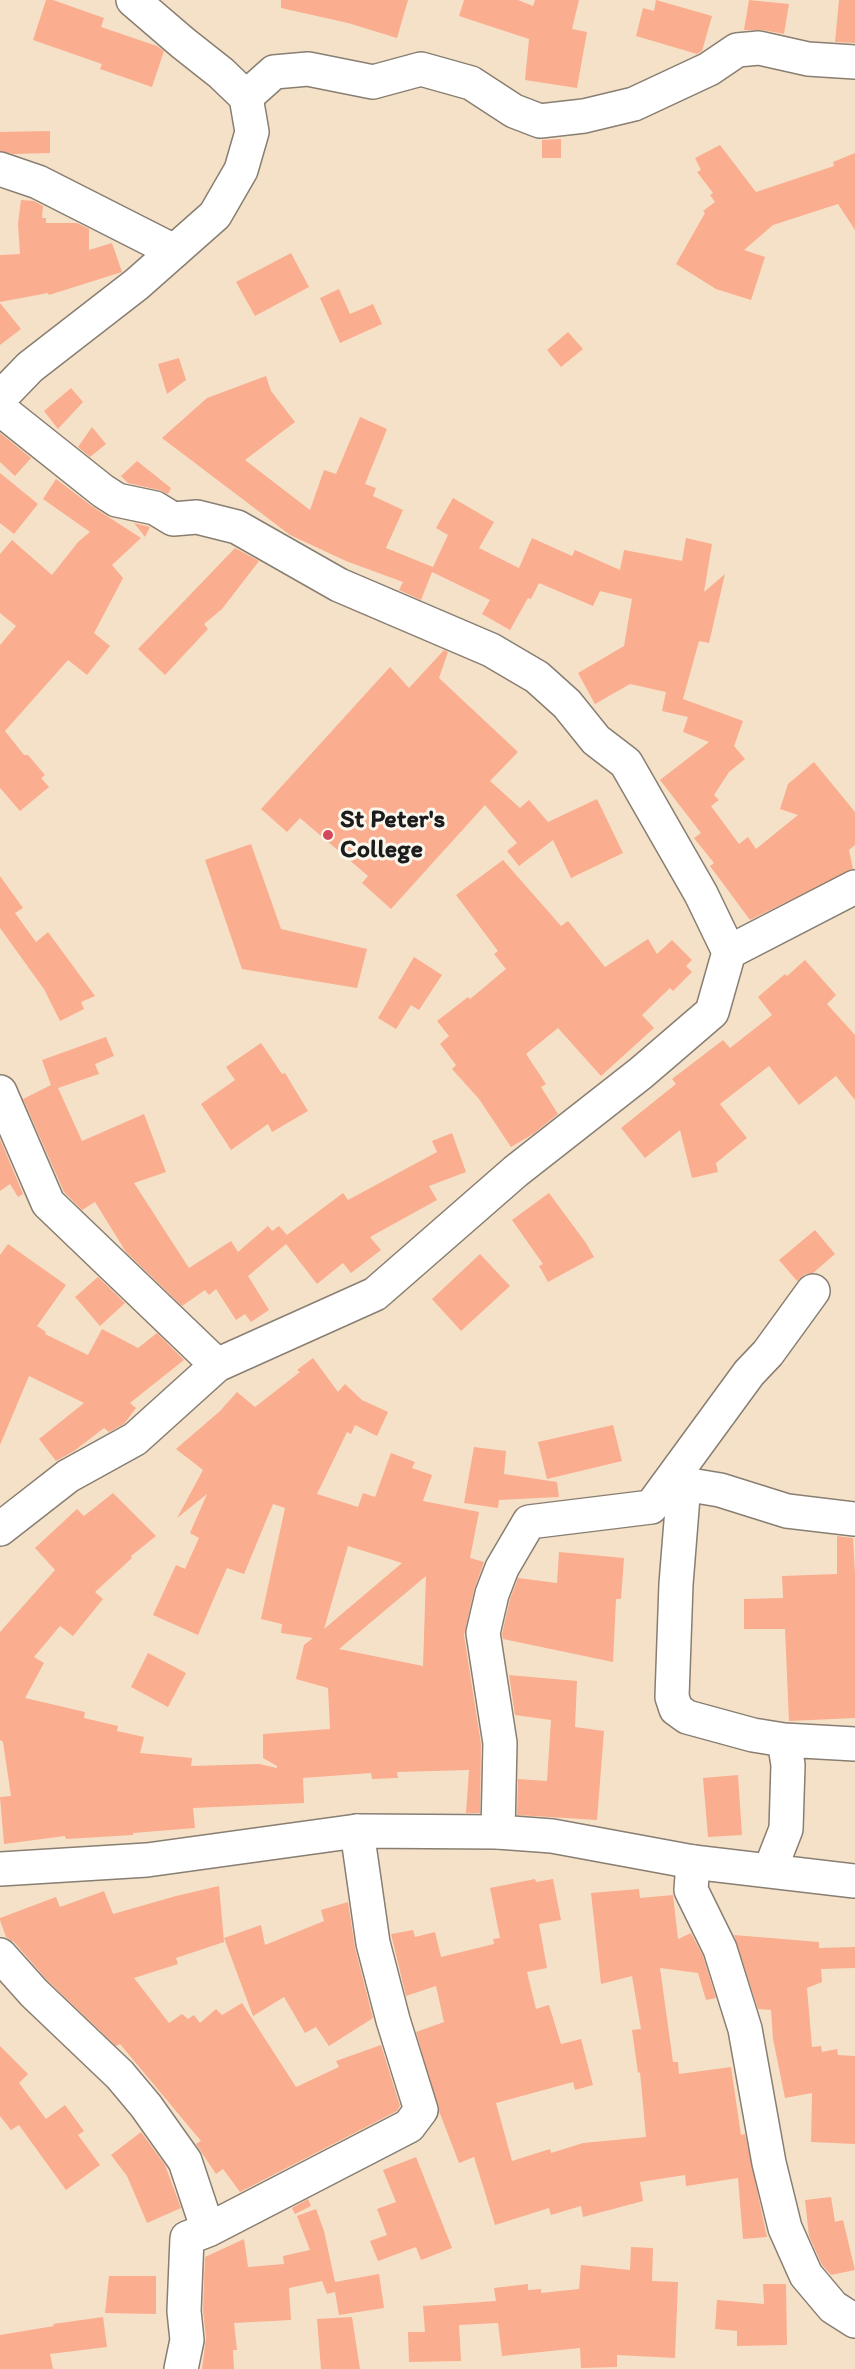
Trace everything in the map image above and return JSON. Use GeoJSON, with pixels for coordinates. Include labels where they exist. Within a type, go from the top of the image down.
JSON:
{"type":"FeatureCollection","features":[{"type":"Feature","properties":{"kind":"street"},"geometry":{"type":"LineString","coordinates":[[0,398],[30,367],[137,284],[214,214],[241,170],[252,132],[246,97],[134,0]]}},
{"type":"Feature","properties":{"kind":"street"},"geometry":{"type":"LineString","coordinates":[[246,97],[274,72],[308,69],[373,82],[421,69],[471,83],[514,111],[540,121],[584,116],[634,104],[709,69],[737,50],[759,48],[808,59],[855,62]]}},
{"type":"Feature","properties":{"kind":"street"},"geometry":{"type":"LineString","coordinates":[[0,169],[38,182],[174,251]]}},
{"type":"Feature","properties":{"kind":"street"},"geometry":{"type":"LineString","coordinates":[[0,409],[117,500],[155,508],[173,519],[198,517],[237,527],[339,585],[491,650],[537,677],[567,704],[596,740],[626,763],[701,894],[729,952],[712,1012],[640,1073],[516,1171],[375,1294],[217,1365],[135,1439],[68,1476],[0,1529]]}},
{"type":"Feature","properties":{"kind":"street"},"geometry":{"type":"LineString","coordinates":[[729,952],[855,887]]}},
{"type":"Feature","properties":{"kind":"street"},"geometry":{"type":"LineString","coordinates":[[0,1092],[48,1203],[217,1365]]}},
{"type":"Feature","properties":{"kind":"street"},"geometry":{"type":"LineString","coordinates":[[651,1507],[749,1373],[768,1353],[813,1291]]}},
{"type":"Feature","properties":{"kind":"street"},"geometry":{"type":"LineString","coordinates":[[684,1484],[676,1584],[672,1696],[676,1708],[687,1717],[753,1736],[855,1744]]}},
{"type":"Feature","properties":{"kind":"street"},"geometry":{"type":"LineString","coordinates":[[498,1832],[500,1743],[483,1633],[492,1594],[502,1568],[529,1522],[651,1507],[684,1484],[720,1490],[787,1510],[855,1519]]}},
{"type":"Feature","properties":{"kind":"street"},"geometry":{"type":"LineString","coordinates":[[770,1870],[786,1829],[788,1765],[784,1740]]}},
{"type":"Feature","properties":{"kind":"street"},"geometry":{"type":"LineString","coordinates":[[181,2369],[187,2340],[184,2311],[187,2238],[208,2230],[409,2126],[421,2109],[393,2020],[373,1943],[357,1831]]}},
{"type":"Feature","properties":{"kind":"street"},"geometry":{"type":"LineString","coordinates":[[0,1869],[147,1860],[357,1831],[498,1832],[552,1836],[693,1862],[855,1881]]}},
{"type":"Feature","properties":{"kind":"street"},"geometry":{"type":"LineString","coordinates":[[693,1862],[691,1890],[720,1949],[745,2029],[769,2163],[785,2228],[806,2274],[833,2307],[855,2321]]}},
{"type":"Feature","properties":{"kind":"street"},"geometry":{"type":"LineString","coordinates":[[0,1955],[34,1994],[120,2075],[146,2106],[185,2161],[208,2230]]}},
{"type":"Feature","properties":{"kind":"building"},"geometry":{"type":"Polygon","coordinates":[[[46,0],[53,0],[104,18],[101,27],[157,46],[164,51],[152,87],[100,69],[102,64],[33,40],[46,0]]]}},
{"type":"Feature","properties":{"kind":"building"},"geometry":{"type":"Polygon","coordinates":[[[281,0],[408,0],[397,38],[348,23],[281,8],[281,0]]]}},
{"type":"Feature","properties":{"kind":"building"},"geometry":{"type":"Polygon","coordinates":[[[464,0],[518,0],[533,6],[535,0],[579,0],[572,29],[587,32],[577,88],[525,80],[529,39],[459,16],[464,0]]]}},
{"type":"Feature","properties":{"kind":"building"},"geometry":{"type":"Polygon","coordinates":[[[656,0],[712,16],[702,51],[697,54],[636,36],[643,8],[654,11],[656,0]]]}},
{"type":"Feature","properties":{"kind":"building"},"geometry":{"type":"Polygon","coordinates":[[[749,0],[789,4],[784,34],[763,30],[744,30],[749,0]]]}},
{"type":"Feature","properties":{"kind":"building"},"geometry":{"type":"Polygon","coordinates":[[[839,0],[855,0],[855,43],[835,42],[839,0]]]}},
{"type":"Feature","properties":{"kind":"building"},"geometry":{"type":"Polygon","coordinates":[[[50,131],[50,153],[13,154],[0,151],[0,132],[50,131]]]}},
{"type":"Feature","properties":{"kind":"building"},"geometry":{"type":"Polygon","coordinates":[[[561,139],[561,158],[542,158],[542,140],[561,139]]]}},
{"type":"Feature","properties":{"kind":"building"},"geometry":{"type":"Polygon","coordinates":[[[720,145],[756,192],[834,166],[833,162],[855,153],[855,230],[838,204],[773,225],[744,250],[765,257],[751,300],[716,289],[676,264],[705,213],[703,211],[715,202],[710,195],[713,193],[697,172],[701,170],[695,158],[720,145]]]}},
{"type":"Feature","properties":{"kind":"building"},"geometry":{"type":"Polygon","coordinates":[[[21,200],[34,201],[43,206],[42,218],[46,218],[46,223],[77,223],[89,229],[89,250],[112,243],[122,272],[49,295],[48,293],[0,302],[0,255],[20,254],[18,224],[21,200]]]}},
{"type":"Feature","properties":{"kind":"building"},"geometry":{"type":"Polygon","coordinates":[[[291,253],[309,287],[255,316],[236,282],[291,253]]]}},
{"type":"Feature","properties":{"kind":"building"},"geometry":{"type":"Polygon","coordinates":[[[339,289],[350,314],[373,304],[382,324],[340,343],[320,298],[339,289]]]}},
{"type":"Feature","properties":{"kind":"building"},"geometry":{"type":"Polygon","coordinates":[[[0,303],[21,329],[0,345],[0,303]]]}},
{"type":"Feature","properties":{"kind":"building"},"geometry":{"type":"Polygon","coordinates":[[[568,332],[583,349],[561,367],[547,350],[568,332]]]}},
{"type":"Feature","properties":{"kind":"building"},"geometry":{"type":"Polygon","coordinates":[[[179,358],[186,380],[167,394],[158,364],[179,358]]]}},
{"type":"Feature","properties":{"kind":"building"},"geometry":{"type":"Polygon","coordinates":[[[266,376],[271,391],[295,422],[245,460],[310,510],[324,470],[336,474],[360,417],[387,429],[365,484],[376,488],[373,496],[403,510],[386,548],[433,567],[448,535],[436,528],[453,498],[494,522],[479,548],[519,568],[532,538],[572,556],[575,550],[620,570],[624,550],[682,561],[686,538],[712,544],[704,592],[725,574],[709,643],[699,641],[683,699],[743,721],[734,746],[745,759],[729,772],[714,795],[719,800],[711,806],[739,844],[748,837],[756,849],[798,815],[780,809],[788,784],[814,762],[855,812],[855,845],[849,850],[853,869],[750,920],[710,866],[714,863],[694,838],[701,833],[660,780],[709,742],[683,732],[688,717],[662,711],[666,692],[630,684],[595,704],[578,673],[624,646],[632,599],[600,591],[593,606],[539,583],[510,630],[482,614],[490,600],[432,572],[421,600],[399,590],[403,582],[346,561],[290,535],[162,438],[207,398],[266,376]]]}},
{"type":"Feature","properties":{"kind":"building"},"geometry":{"type":"Polygon","coordinates":[[[71,388],[83,402],[58,429],[44,411],[71,388]]]}},
{"type":"Feature","properties":{"kind":"building"},"geometry":{"type":"Polygon","coordinates":[[[92,427],[106,444],[90,457],[78,447],[92,427]]]}},
{"type":"Feature","properties":{"kind":"building"},"geometry":{"type":"Polygon","coordinates":[[[0,433],[31,458],[15,476],[0,462],[0,433]]]}},
{"type":"Feature","properties":{"kind":"building"},"geometry":{"type":"Polygon","coordinates":[[[137,461],[171,488],[168,494],[128,483],[121,476],[137,461]]]}},
{"type":"Feature","properties":{"kind":"building"},"geometry":{"type":"Polygon","coordinates":[[[0,473],[38,504],[14,534],[0,523],[0,473]]]}},
{"type":"Feature","properties":{"kind":"building"},"geometry":{"type":"Polygon","coordinates":[[[56,479],[93,507],[141,538],[112,565],[123,578],[94,633],[110,646],[87,675],[68,660],[5,731],[24,755],[28,755],[45,775],[41,778],[49,787],[20,811],[0,788],[0,645],[16,626],[0,613],[0,554],[12,540],[52,575],[78,542],[90,532],[43,499],[56,479]]]}},
{"type":"Feature","properties":{"kind":"building"},"geometry":{"type":"Polygon","coordinates":[[[134,523],[150,527],[145,537],[134,523]]]}},
{"type":"Feature","properties":{"kind":"building"},"geometry":{"type":"Polygon","coordinates":[[[235,548],[259,561],[222,609],[204,624],[208,629],[165,675],[138,649],[235,548]]]}},
{"type":"Feature","properties":{"kind":"building"},"geometry":{"type":"Polygon","coordinates":[[[444,650],[448,652],[439,678],[518,752],[490,781],[520,808],[529,800],[548,822],[597,799],[623,853],[571,878],[553,840],[519,866],[507,851],[517,843],[485,805],[391,909],[362,883],[368,876],[300,818],[287,832],[261,809],[390,667],[409,688],[444,650]]]}},
{"type":"Feature","properties":{"kind":"building"},"geometry":{"type":"Polygon","coordinates":[[[251,844],[281,929],[367,949],[357,988],[242,969],[205,860],[251,844]]]}},
{"type":"Feature","properties":{"kind":"building"},"geometry":{"type":"Polygon","coordinates":[[[503,860],[561,926],[568,921],[605,967],[648,939],[657,954],[672,940],[692,960],[686,966],[692,972],[673,991],[670,988],[642,1015],[654,1028],[601,1076],[558,1028],[526,1054],[546,1084],[541,1087],[558,1114],[533,1134],[511,1147],[479,1099],[452,1069],[456,1065],[440,1044],[449,1036],[437,1021],[468,997],[470,999],[506,969],[494,954],[498,951],[456,895],[503,860]]]}},
{"type":"Feature","properties":{"kind":"building"},"geometry":{"type":"Polygon","coordinates":[[[0,876],[23,908],[15,913],[36,942],[48,932],[95,996],[81,1002],[84,1009],[60,1021],[44,989],[0,928],[0,876]]]}},
{"type":"Feature","properties":{"kind":"building"},"geometry":{"type":"Polygon","coordinates":[[[414,957],[442,975],[419,1010],[411,1005],[396,1029],[378,1018],[414,957]]]}},
{"type":"Feature","properties":{"kind":"building"},"geometry":{"type":"Polygon","coordinates":[[[805,960],[836,995],[827,1004],[855,1035],[855,1100],[836,1076],[799,1105],[769,1066],[720,1104],[747,1138],[716,1163],[718,1172],[692,1178],[680,1130],[645,1158],[621,1128],[676,1084],[672,1079],[723,1040],[730,1048],[772,1015],[758,997],[805,960]]]}},
{"type":"Feature","properties":{"kind":"building"},"geometry":{"type":"Polygon","coordinates":[[[106,1037],[114,1056],[95,1064],[99,1074],[58,1088],[82,1141],[144,1114],[166,1172],[134,1183],[189,1268],[231,1241],[238,1252],[268,1226],[272,1231],[279,1226],[287,1235],[343,1193],[348,1200],[437,1152],[432,1141],[452,1133],[466,1172],[429,1186],[437,1200],[370,1237],[381,1250],[351,1273],[343,1263],[317,1284],[286,1244],[248,1276],[269,1310],[251,1322],[245,1314],[236,1320],[216,1289],[209,1295],[205,1290],[182,1306],[126,1252],[95,1202],[82,1210],[64,1192],[23,1099],[51,1085],[42,1060],[106,1037]]]}},
{"type":"Feature","properties":{"kind":"building"},"geometry":{"type":"Polygon","coordinates":[[[261,1043],[282,1074],[285,1073],[308,1111],[272,1132],[268,1124],[231,1150],[201,1104],[235,1080],[226,1067],[261,1043]]]}},
{"type":"Feature","properties":{"kind":"building"},"geometry":{"type":"Polygon","coordinates":[[[0,1139],[23,1194],[18,1197],[10,1184],[0,1191],[0,1139]]]}},
{"type":"Feature","properties":{"kind":"building"},"geometry":{"type":"Polygon","coordinates":[[[549,1193],[594,1257],[548,1282],[539,1266],[543,1264],[512,1220],[549,1193]]]}},
{"type":"Feature","properties":{"kind":"building"},"geometry":{"type":"Polygon","coordinates":[[[815,1230],[835,1254],[813,1273],[805,1274],[797,1281],[779,1260],[815,1230]]]}},
{"type":"Feature","properties":{"kind":"building"},"geometry":{"type":"Polygon","coordinates":[[[8,1244],[66,1285],[37,1326],[46,1332],[45,1334],[88,1355],[102,1329],[138,1348],[157,1333],[184,1360],[130,1403],[136,1408],[124,1424],[109,1432],[104,1428],[74,1451],[56,1461],[39,1439],[84,1403],[29,1376],[0,1445],[0,1255],[8,1244]]]}},
{"type":"Feature","properties":{"kind":"building"},"geometry":{"type":"Polygon","coordinates":[[[480,1254],[510,1286],[461,1331],[432,1299],[480,1254]]]}},
{"type":"Feature","properties":{"kind":"building"},"geometry":{"type":"Polygon","coordinates":[[[98,1277],[125,1303],[100,1326],[75,1297],[98,1277]]]}},
{"type":"Feature","properties":{"kind":"building"},"geometry":{"type":"Polygon","coordinates":[[[313,1358],[338,1392],[345,1384],[362,1400],[388,1412],[377,1436],[355,1425],[351,1434],[347,1432],[317,1494],[358,1507],[363,1493],[375,1497],[391,1453],[415,1462],[412,1468],[432,1475],[423,1501],[479,1512],[470,1558],[484,1562],[474,1590],[464,1635],[481,1744],[480,1813],[466,1813],[469,1770],[397,1772],[398,1778],[372,1779],[371,1773],[303,1778],[304,1803],[193,1808],[195,1828],[133,1833],[133,1835],[66,1839],[65,1836],[4,1844],[0,1797],[11,1796],[3,1742],[0,1740],[0,1632],[55,1570],[35,1548],[77,1509],[84,1516],[113,1493],[156,1536],[131,1556],[132,1558],[95,1592],[103,1599],[73,1636],[60,1626],[34,1657],[44,1663],[25,1698],[85,1712],[84,1718],[118,1726],[117,1731],[144,1737],[140,1753],[192,1758],[191,1766],[259,1764],[277,1768],[263,1758],[263,1734],[330,1729],[328,1688],[296,1679],[304,1645],[313,1638],[281,1633],[282,1624],[261,1619],[285,1508],[273,1504],[244,1574],[227,1568],[198,1635],[153,1615],[176,1565],[185,1569],[199,1538],[190,1533],[207,1494],[177,1518],[203,1470],[176,1449],[220,1411],[237,1392],[255,1407],[300,1372],[297,1370],[313,1358]],[[348,1546],[324,1629],[402,1563],[348,1546]],[[426,1576],[339,1649],[423,1666],[426,1576]]]}},
{"type":"Feature","properties":{"kind":"building"},"geometry":{"type":"Polygon","coordinates":[[[613,1425],[622,1461],[547,1479],[538,1442],[613,1425]]]}},
{"type":"Feature","properties":{"kind":"building"},"geometry":{"type":"Polygon","coordinates":[[[474,1447],[506,1451],[504,1474],[557,1482],[559,1497],[499,1500],[498,1508],[464,1503],[474,1447]]]}},
{"type":"Feature","properties":{"kind":"building"},"geometry":{"type":"Polygon","coordinates":[[[837,1536],[853,1538],[855,1718],[789,1721],[785,1629],[744,1629],[744,1599],[783,1598],[782,1576],[837,1574],[837,1536]]]}},
{"type":"Feature","properties":{"kind":"building"},"geometry":{"type":"Polygon","coordinates":[[[559,1552],[624,1558],[621,1599],[616,1599],[613,1662],[503,1639],[502,1634],[510,1599],[518,1578],[557,1583],[559,1552]]]}},
{"type":"Feature","properties":{"kind":"building"},"geometry":{"type":"Polygon","coordinates":[[[148,1653],[186,1673],[168,1707],[131,1687],[148,1653]]]}},
{"type":"Feature","properties":{"kind":"building"},"geometry":{"type":"Polygon","coordinates":[[[509,1675],[577,1681],[575,1727],[604,1731],[597,1820],[517,1815],[518,1779],[547,1781],[551,1720],[515,1715],[509,1675]]]}},
{"type":"Feature","properties":{"kind":"building"},"geometry":{"type":"Polygon","coordinates":[[[738,1775],[742,1835],[708,1837],[703,1778],[738,1775]]]}},
{"type":"Feature","properties":{"kind":"building"},"geometry":{"type":"Polygon","coordinates":[[[535,1879],[536,1882],[553,1879],[561,1920],[539,1924],[547,1968],[527,1972],[536,2009],[549,2005],[561,2044],[581,2039],[593,2085],[575,2090],[573,2082],[496,2103],[512,2161],[550,2149],[551,2153],[583,2143],[646,2137],[640,2072],[638,2073],[632,2030],[641,2029],[632,1976],[601,1984],[591,1893],[639,1889],[640,1898],[673,1895],[678,1939],[691,1933],[703,1956],[716,1998],[706,2000],[698,1973],[660,1968],[673,2062],[678,2062],[679,2074],[731,2067],[741,2135],[745,2134],[767,2237],[743,2239],[738,2178],[686,2186],[685,2175],[640,2182],[643,2201],[583,2217],[581,2206],[551,2215],[549,2208],[495,2225],[474,2157],[459,2163],[439,2111],[416,2032],[444,2022],[436,1986],[406,1996],[391,1934],[413,1930],[415,1937],[435,1932],[441,1957],[494,1944],[493,1939],[500,1938],[490,1888],[535,1879]]]}},
{"type":"Feature","properties":{"kind":"building"},"geometry":{"type":"Polygon","coordinates":[[[219,1886],[224,1942],[176,1958],[178,1964],[134,1978],[169,2023],[182,2014],[188,2019],[194,2015],[200,2023],[216,2009],[222,2015],[242,2003],[296,2087],[339,2067],[336,2061],[381,2045],[400,2106],[397,2111],[240,2192],[223,2169],[216,2174],[196,2144],[201,2141],[120,2044],[116,2046],[47,1980],[14,1942],[6,1937],[0,1920],[0,1918],[56,1897],[60,1907],[104,1891],[113,1914],[219,1886]]]}},
{"type":"Feature","properties":{"kind":"building"},"geometry":{"type":"Polygon","coordinates":[[[348,1902],[355,1948],[373,2018],[329,2046],[316,2027],[305,2033],[284,1997],[253,2016],[224,1938],[261,1925],[265,1945],[324,1921],[321,1910],[348,1902]]]}},
{"type":"Feature","properties":{"kind":"building"},"geometry":{"type":"Polygon","coordinates":[[[734,1935],[819,1942],[819,1948],[855,1947],[855,1968],[821,1969],[822,1982],[807,1988],[812,2047],[821,2046],[822,2052],[837,2049],[838,2055],[855,2056],[855,2144],[811,2142],[812,2093],[785,2098],[773,2039],[771,2010],[758,2009],[734,1935]]]}},
{"type":"Feature","properties":{"kind":"building"},"geometry":{"type":"Polygon","coordinates":[[[0,2046],[28,2074],[19,2083],[46,2119],[65,2105],[84,2131],[78,2135],[100,2165],[66,2190],[19,2125],[11,2130],[0,2116],[0,2046]]]}},
{"type":"Feature","properties":{"kind":"building"},"geometry":{"type":"Polygon","coordinates":[[[141,2132],[165,2165],[181,2208],[147,2223],[127,2176],[111,2155],[141,2132]]]}},
{"type":"Feature","properties":{"kind":"building"},"geometry":{"type":"Polygon","coordinates":[[[416,2157],[452,2248],[421,2260],[416,2247],[378,2261],[370,2241],[387,2235],[377,2209],[396,2202],[383,2170],[416,2157]]]}},
{"type":"Feature","properties":{"kind":"building"},"geometry":{"type":"Polygon","coordinates":[[[831,2197],[835,2222],[843,2220],[855,2270],[831,2275],[822,2265],[809,2236],[805,2200],[831,2197]]]}},
{"type":"Feature","properties":{"kind":"building"},"geometry":{"type":"Polygon","coordinates":[[[308,2199],[311,2206],[295,2214],[292,2208],[308,2199]]]}},
{"type":"Feature","properties":{"kind":"building"},"geometry":{"type":"Polygon","coordinates":[[[316,2209],[324,2231],[335,2282],[379,2274],[384,2308],[339,2315],[335,2292],[327,2294],[322,2281],[289,2288],[291,2320],[234,2323],[237,2350],[233,2350],[234,2369],[202,2369],[206,2338],[203,2310],[205,2257],[244,2239],[248,2267],[284,2264],[283,2256],[310,2250],[297,2216],[316,2209]]]}},
{"type":"Feature","properties":{"kind":"building"},"geometry":{"type":"Polygon","coordinates":[[[631,2247],[653,2248],[652,2281],[678,2282],[675,2358],[617,2355],[617,2367],[581,2368],[580,2348],[502,2356],[498,2323],[459,2325],[461,2361],[409,2362],[408,2332],[425,2332],[423,2306],[496,2301],[494,2288],[528,2284],[528,2290],[541,2289],[541,2293],[579,2289],[581,2265],[630,2270],[631,2247]]]}},
{"type":"Feature","properties":{"kind":"building"},"geometry":{"type":"Polygon","coordinates":[[[109,2276],[156,2276],[156,2314],[105,2313],[109,2276]]]}},
{"type":"Feature","properties":{"kind":"building"},"geometry":{"type":"Polygon","coordinates":[[[763,2284],[786,2284],[787,2345],[737,2346],[737,2331],[715,2329],[717,2300],[764,2304],[763,2284]]]}},
{"type":"Feature","properties":{"kind":"building"},"geometry":{"type":"Polygon","coordinates":[[[103,2317],[107,2347],[50,2354],[53,2369],[0,2369],[0,2335],[103,2317]]]}},
{"type":"Feature","properties":{"kind":"building"},"geometry":{"type":"Polygon","coordinates":[[[352,2317],[360,2369],[321,2369],[317,2319],[352,2317]]]}},
{"type":"Feature","properties":{"kind":"place","name":"St Peter's College"},"geometry":{"type":"Point","coordinates":[328,835]}}]}
